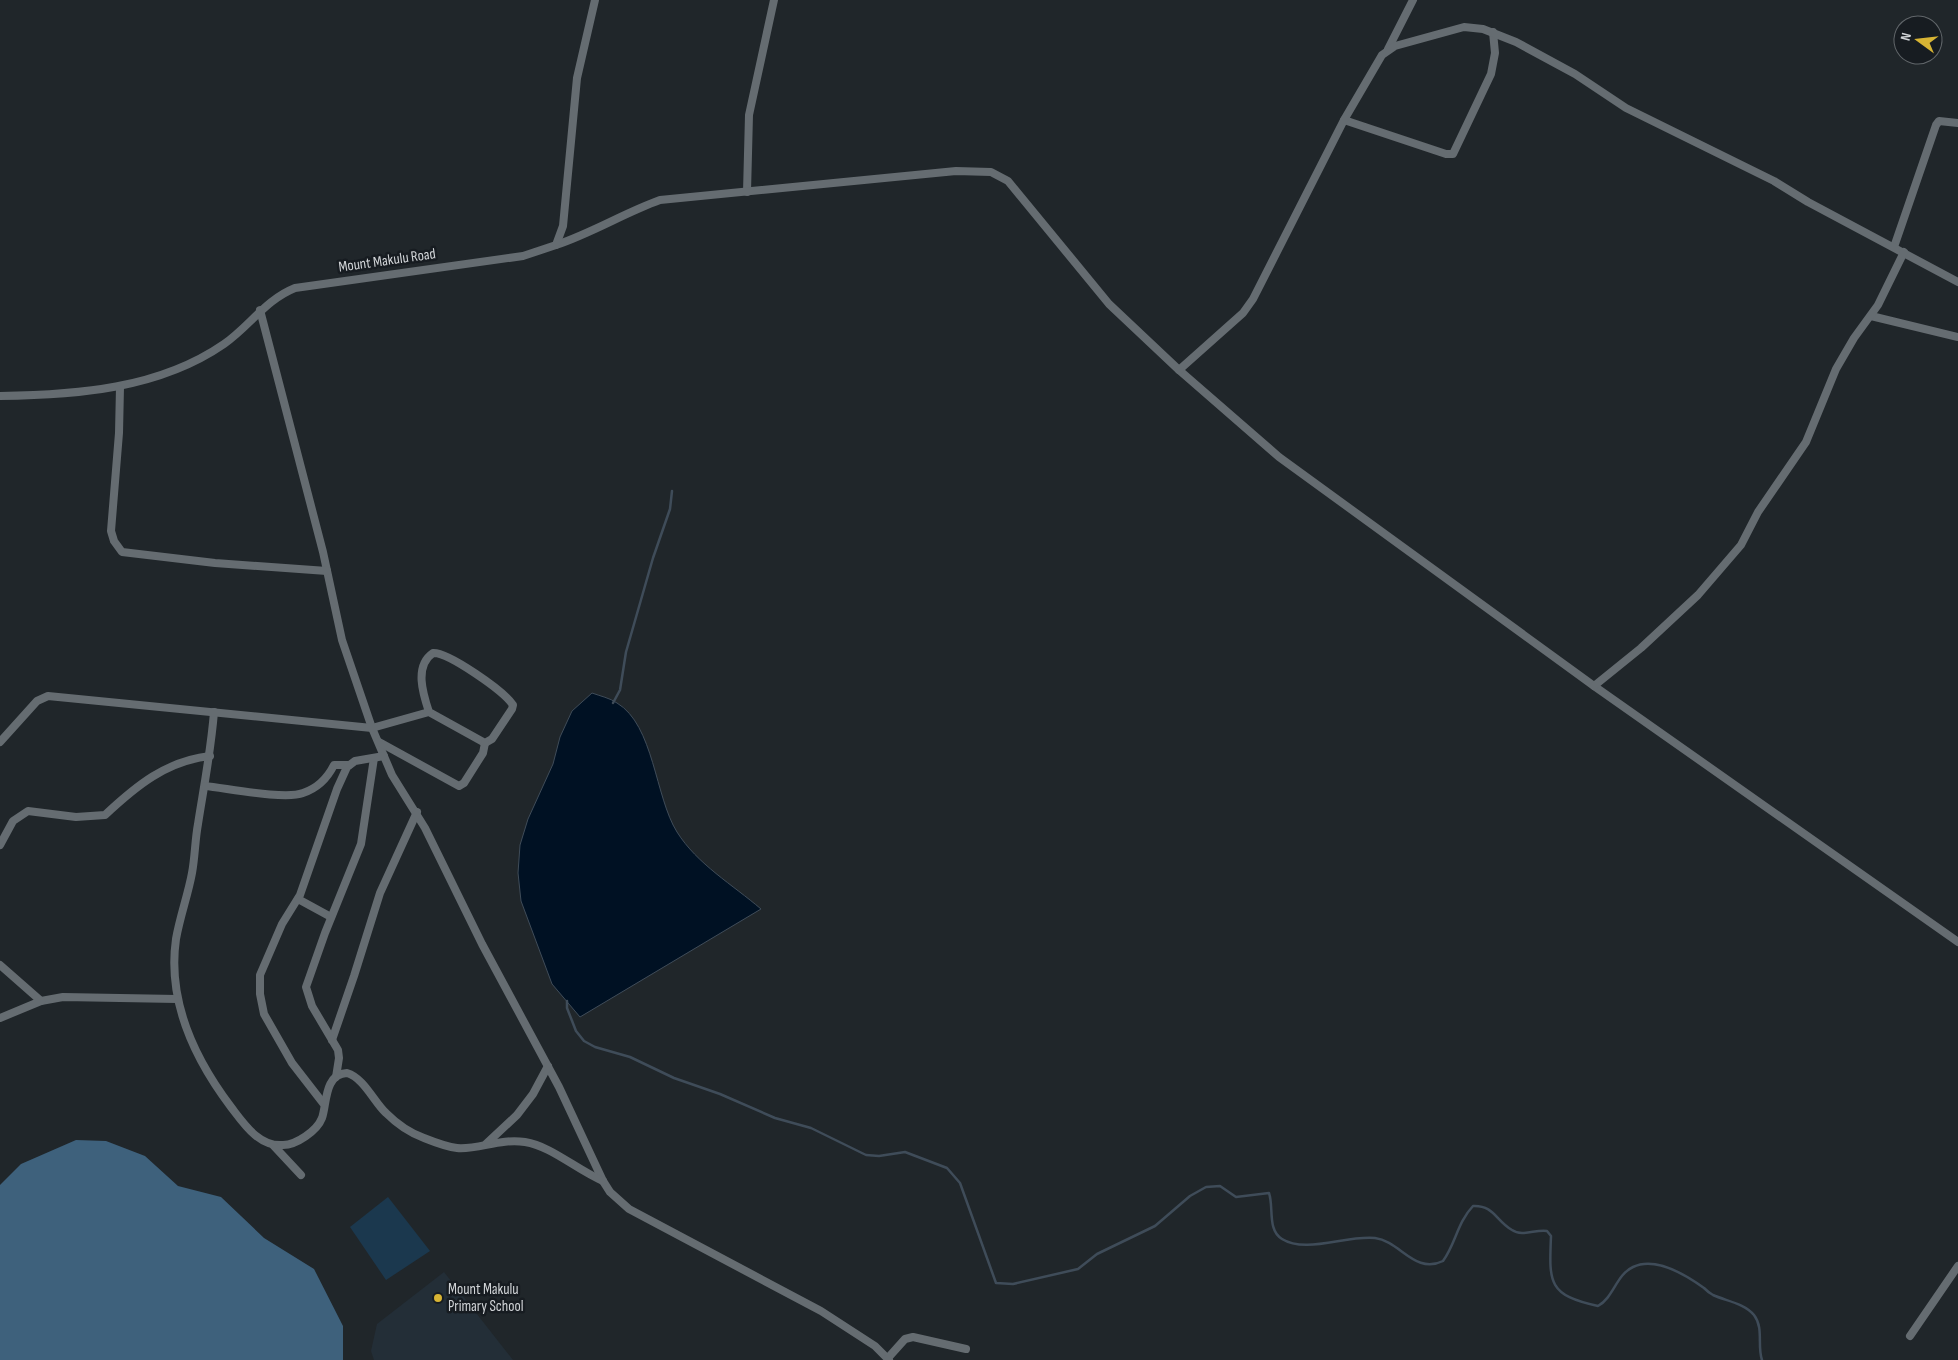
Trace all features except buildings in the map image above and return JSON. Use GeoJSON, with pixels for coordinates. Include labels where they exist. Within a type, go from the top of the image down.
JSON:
{"type":"FeatureCollection","features":[{"type":"Feature","properties":{"kind":"street"},"geometry":{"type":"LineString","coordinates":[[556,245],[562,226],[577,78],[595,0]]}},
{"type":"Feature","properties":{"kind":"street"},"geometry":{"type":"LineString","coordinates":[[747,192],[749,115],[774,0]]}},
{"type":"Feature","properties":{"kind":"street"},"geometry":{"type":"LineString","coordinates":[[1179,370],[1244,312],[1253,299],[1344,120],[1374,67],[1388,50],[1413,0]]}},
{"type":"Feature","properties":{"kind":"street"},"geometry":{"type":"LineString","coordinates":[[1388,50],[1453,29],[1474,28],[1493,32],[1575,74],[1626,108],[1768,178],[1808,202],[1958,282]]}},
{"type":"Feature","properties":{"kind":"street"},"geometry":{"type":"LineString","coordinates":[[1344,120],[1446,154],[1452,154],[1491,74],[1495,53],[1493,32]]}},
{"type":"Feature","properties":{"kind":"street"},"geometry":{"type":"LineString","coordinates":[[1894,247],[1936,125],[1939,121],[1944,120],[1958,123]]}},
{"type":"Feature","properties":{"kind":"street","name":"Mount Makulu Road"},"geometry":{"type":"LineString","coordinates":[[0,396],[75,393],[120,387],[180,367],[205,355],[225,343],[270,300],[295,288],[522,256],[582,236],[640,207],[660,200],[956,170],[991,172],[1008,181],[1109,304],[1179,370],[1279,457],[1594,686],[1958,942]]}},
{"type":"Feature","properties":{"kind":"street"},"geometry":{"type":"LineString","coordinates":[[1594,686],[1642,648],[1698,595],[1741,545],[1758,512],[1806,442],[1836,369],[1854,338],[1871,316],[1904,252]]}},
{"type":"Feature","properties":{"kind":"street"},"geometry":{"type":"LineString","coordinates":[[260,310],[327,571],[342,640],[372,728],[392,775],[417,812],[482,944],[548,1066],[610,1192],[629,1209],[821,1311],[875,1346],[889,1359],[905,1339],[913,1337],[966,1349]]}},
{"type":"Feature","properties":{"kind":"street"},"geometry":{"type":"LineString","coordinates":[[1871,316],[1958,337]]}},
{"type":"Feature","properties":{"kind":"street"},"geometry":{"type":"LineString","coordinates":[[120,387],[119,433],[111,531],[114,541],[122,552],[215,563],[327,571]]}},
{"type":"Feature","properties":{"kind":"street"},"geometry":{"type":"LineString","coordinates":[[436,653],[449,657],[512,702],[512,710],[492,739],[484,744],[429,712],[422,687],[422,668],[430,654],[436,653]]}},
{"type":"Feature","properties":{"kind":"street"},"geometry":{"type":"LineString","coordinates":[[0,742],[37,701],[43,697],[372,728],[429,712]]}},
{"type":"Feature","properties":{"kind":"street"},"geometry":{"type":"LineString","coordinates":[[214,712],[210,756],[192,872],[177,937],[174,968],[177,999],[190,1037],[226,1100],[260,1140],[273,1145],[292,1144],[315,1128],[323,1116],[322,1099],[286,1054],[264,1014],[260,994],[263,964],[282,924],[298,900],[337,789],[349,764]]}},
{"type":"Feature","properties":{"kind":"street"},"geometry":{"type":"LineString","coordinates":[[379,742],[459,786],[464,783],[483,753],[484,744]]}},
{"type":"Feature","properties":{"kind":"street"},"geometry":{"type":"LineString","coordinates":[[0,845],[10,825],[25,813],[32,812],[71,817],[105,815],[131,790],[163,770],[183,760],[210,756]]}},
{"type":"Feature","properties":{"kind":"street"},"geometry":{"type":"LineString","coordinates":[[205,786],[303,794],[326,780],[334,765],[349,764],[355,761],[384,756]]}},
{"type":"Feature","properties":{"kind":"street"},"geometry":{"type":"LineString","coordinates":[[322,1099],[336,1077],[339,1053],[312,1006],[306,987],[331,917],[361,844],[367,819],[374,758]]}},
{"type":"Feature","properties":{"kind":"street"},"geometry":{"type":"LineString","coordinates":[[332,1040],[380,893],[417,812]]}},
{"type":"Feature","properties":{"kind":"street"},"geometry":{"type":"LineString","coordinates":[[298,900],[331,917]]}},
{"type":"Feature","properties":{"kind":"street"},"geometry":{"type":"LineString","coordinates":[[0,965],[41,1001]]}},
{"type":"Feature","properties":{"kind":"street"},"geometry":{"type":"LineString","coordinates":[[0,1018],[41,1001],[62,997],[177,999]]}},
{"type":"Feature","properties":{"kind":"street"},"geometry":{"type":"LineString","coordinates":[[339,1064],[347,1073],[355,1077],[386,1113],[409,1131],[425,1139],[458,1148],[512,1141],[540,1146],[586,1174],[603,1181]]}},
{"type":"Feature","properties":{"kind":"street"},"geometry":{"type":"LineString","coordinates":[[486,1144],[517,1115],[533,1094],[548,1066]]}},
{"type":"Feature","properties":{"kind":"street"},"geometry":{"type":"LineString","coordinates":[[336,1077],[347,1073]]}},
{"type":"Feature","properties":{"kind":"street"},"geometry":{"type":"LineString","coordinates":[[273,1145],[301,1175]]}},
{"type":"Feature","properties":{"kind":"street"},"geometry":{"type":"LineString","coordinates":[[1910,1336],[1958,1266]]}},
{"type":"Feature","properties":{"kind":"shaded area"},"geometry":{"type":"Polygon","coordinates":[[[592,693],[617,703],[629,713],[639,728],[653,763],[670,817],[685,844],[716,874],[761,909],[580,1017],[552,984],[521,901],[518,873],[520,845],[528,819],[553,764],[560,737],[572,711],[592,693]]]}},
{"type":"Feature","properties":{"kind":"shaded area"},"geometry":{"type":"Polygon","coordinates":[[[76,1140],[106,1141],[145,1156],[178,1186],[221,1197],[264,1238],[314,1269],[343,1326],[343,1360],[0,1360],[0,1185],[21,1164],[76,1140]]]}},
{"type":"Feature","properties":{"kind":"shaded area"},"geometry":{"type":"Polygon","coordinates":[[[388,1197],[430,1251],[386,1280],[350,1227],[388,1197]]]}},
{"type":"Feature","properties":{"kind":"shaded area","name":"Mount Makulu Primary School"},"geometry":{"type":"Polygon","coordinates":[[[444,1272],[513,1360],[374,1360],[371,1351],[377,1324],[444,1272]]]}},
{"type":"Feature","properties":{"kind":"waterway"},"geometry":{"type":"LineString","coordinates":[[613,703],[620,690],[626,652],[653,558],[670,509],[672,491]]}},
{"type":"Feature","properties":{"kind":"waterway"},"geometry":{"type":"LineString","coordinates":[[567,1001],[567,1008],[576,1031],[584,1041],[595,1047],[630,1057],[674,1078],[720,1094],[775,1118],[811,1128],[866,1155],[879,1156],[905,1152],[947,1168],[960,1183],[996,1283],[1013,1284],[1078,1269],[1097,1254],[1155,1226],[1190,1196],[1206,1187],[1220,1186],[1236,1197],[1269,1193],[1274,1230],[1282,1239],[1292,1243],[1303,1245],[1375,1238],[1384,1240],[1416,1261],[1424,1264],[1443,1261],[1463,1219],[1473,1206],[1480,1206],[1486,1208],[1516,1232],[1547,1231],[1551,1236],[1550,1265],[1552,1276],[1555,1284],[1569,1297],[1598,1306],[1608,1297],[1627,1271],[1642,1264],[1651,1264],[1670,1268],[1712,1294],[1745,1308],[1754,1315],[1759,1326],[1762,1360]]}},
{"type":"Feature","properties":{"kind":"place","name":"Mount Makulu Primary School"},"geometry":{"type":"Point","coordinates":[438,1298]}}]}
